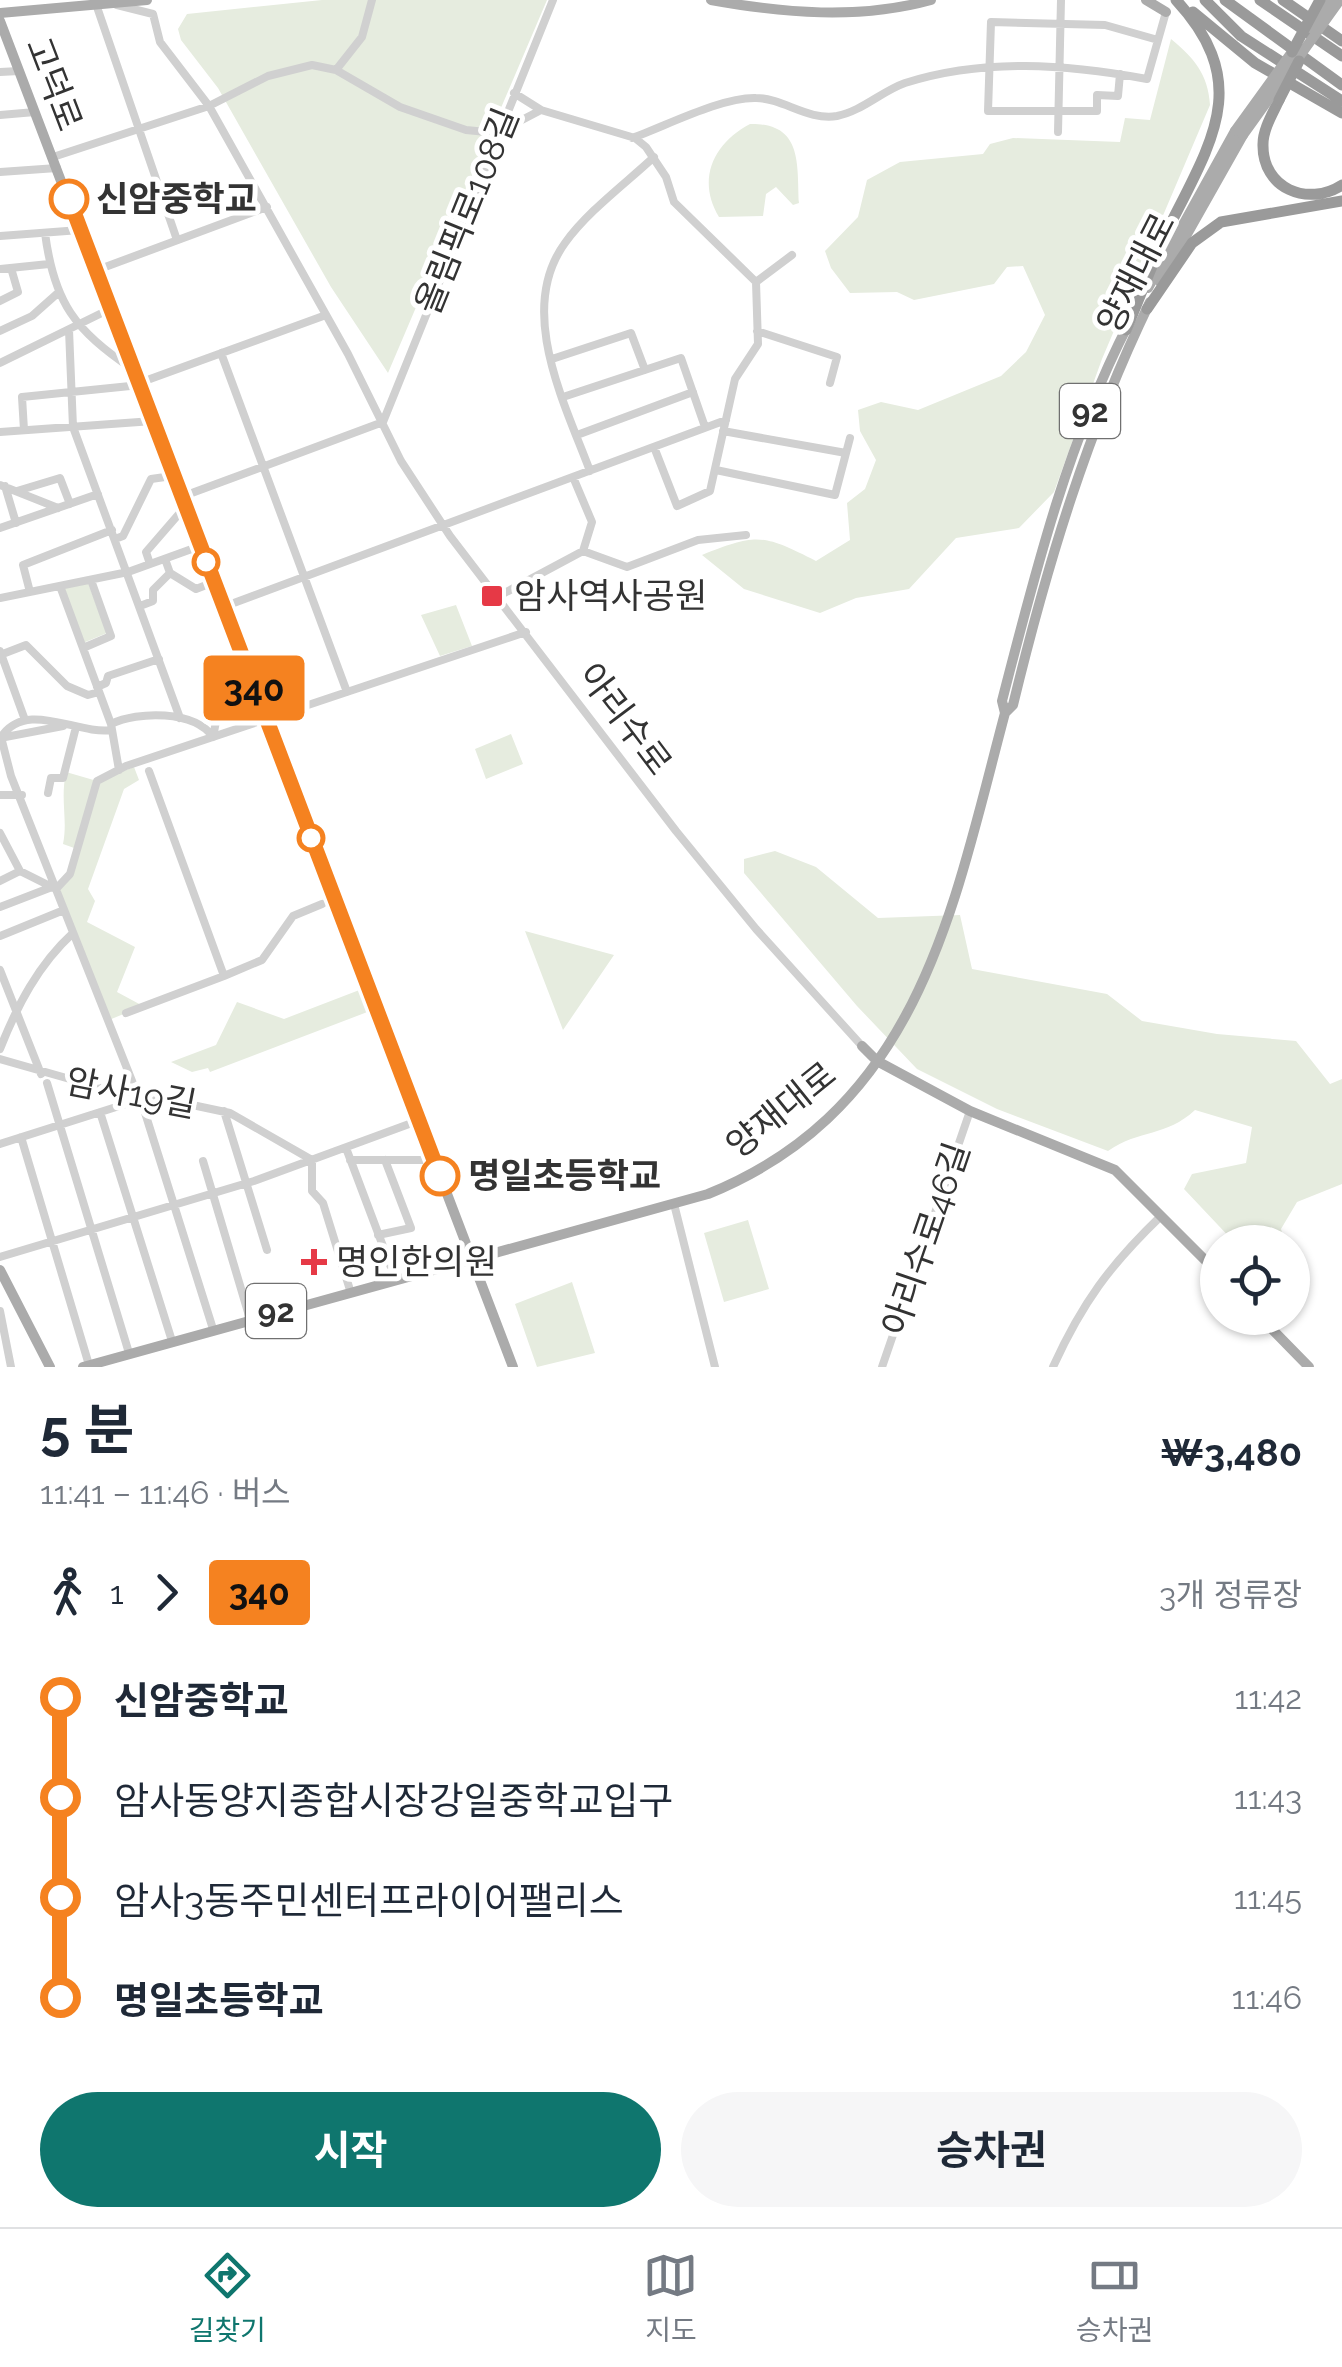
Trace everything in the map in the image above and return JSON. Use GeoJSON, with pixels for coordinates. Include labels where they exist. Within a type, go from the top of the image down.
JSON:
{"type":"FeatureCollection","features":[{"type":"Feature","properties":{"kind":"highway"},"geometry":{"type":"LineString","coordinates":[[1177,0],[1244,54],[1342,113]]}},
{"type":"Feature","properties":{"kind":"highway"},"geometry":{"type":"LineString","coordinates":[[1126,330],[1171,224],[1194,183],[1222,102],[1220,70],[1209,44],[1177,0]]}},
{"type":"Feature","properties":{"kind":"highway"},"geometry":{"type":"LineString","coordinates":[[1205,0],[1214,14],[1342,101]]}},
{"type":"Feature","properties":{"kind":"highway"},"geometry":{"type":"LineString","coordinates":[[1225,0],[1342,85]]}},
{"type":"Feature","properties":{"kind":"highway"},"geometry":{"type":"LineString","coordinates":[[1260,0],[1342,56]]}},
{"type":"Feature","properties":{"kind":"highway"},"geometry":{"type":"LineString","coordinates":[[1283,0],[1342,41]]}},
{"type":"Feature","properties":{"kind":"highway"},"geometry":{"type":"LineString","coordinates":[[1320,0],[1262,143],[1270,173],[1292,192],[1319,196],[1342,185]]}},
{"type":"Feature","properties":{"kind":"highway"},"geometry":{"type":"LineString","coordinates":[[1330,0],[1342,9]]}},
{"type":"Feature","properties":{"kind":"highway"},"geometry":{"type":"LineString","coordinates":[[1313,206],[1342,194]]}},
{"type":"Feature","properties":{"kind":"highway"},"geometry":{"type":"LineString","coordinates":[[1147,309],[1192,244],[1211,228],[1243,215],[1342,202]]}},
{"type":"Feature","properties":{"kind":"main road"},"geometry":{"type":"LineString","coordinates":[[0,17],[147,0]]}},
{"type":"Feature","properties":{"kind":"main road"},"geometry":{"type":"LineString","coordinates":[[711,0],[770,12],[873,12],[931,0]]}},
{"type":"Feature","properties":{"kind":"main road"},"geometry":{"type":"LineString","coordinates":[[1146,0],[1166,12]]}},
{"type":"Feature","properties":{"kind":"main road","name":"양재대로"},"geometry":{"type":"LineString","coordinates":[[1295,56],[1330,0]]}},
{"type":"Feature","properties":{"kind":"main road","name":"양재대로"},"geometry":{"type":"LineString","coordinates":[[1005,713],[1002,702],[1044,537],[1078,442],[1126,330],[1239,133],[1340,0]]}},
{"type":"Feature","properties":{"kind":"main road","name":"고덕로"},"geometry":{"type":"LineString","coordinates":[[0,17],[513,1367]]}},
{"type":"Feature","properties":{"kind":"main road","name":"양재대로"},"geometry":{"type":"LineString","coordinates":[[86,1366],[350,1290],[674,1204],[735,1183],[830,1116],[877,1060],[916,1003],[943,942],[1070,492],[1147,309],[1239,133]]}},
{"type":"Feature","properties":{"kind":"main road","name":"아리수로"},"geometry":{"type":"LineString","coordinates":[[862,1046],[877,1060],[970,1111],[1115,1170],[1200,1255]]}},
{"type":"Feature","properties":{"kind":"main road"},"geometry":{"type":"LineString","coordinates":[[0,1270],[14,1304],[50,1367]]}},
{"type":"Feature","properties":{"kind":"main road"},"geometry":{"type":"LineString","coordinates":[[1278,1335],[1310,1367]]}},
{"type":"Feature","properties":{"kind":"street"},"geometry":{"type":"LineString","coordinates":[[336,70],[362,36],[372,0]]}},
{"type":"Feature","properties":{"kind":"street","name":"올림픽로108길"},"geometry":{"type":"LineString","coordinates":[[383,422],[553,0]]}},
{"type":"Feature","properties":{"kind":"street"},"geometry":{"type":"LineString","coordinates":[[1058,132],[1062,0]]}},
{"type":"Feature","properties":{"kind":"street","name":"아리수로"},"geometry":{"type":"LineString","coordinates":[[112,2],[152,14],[160,42],[209,106],[442,526],[687,845],[756,929],[862,1046]]}},
{"type":"Feature","properties":{"kind":"street"},"geometry":{"type":"LineString","coordinates":[[97,7],[176,240]]}},
{"type":"Feature","properties":{"kind":"street"},"geometry":{"type":"LineString","coordinates":[[632,138],[738,100],[758,97],[805,113],[840,116],[902,84],[972,66],[1060,68],[1147,79],[1166,12]]}},
{"type":"Feature","properties":{"kind":"street"},"geometry":{"type":"LineString","coordinates":[[1120,74],[1118,96],[1097,95],[1097,111],[988,111],[990,22],[1105,25],[1158,40]]}},
{"type":"Feature","properties":{"kind":"street"},"geometry":{"type":"LineString","coordinates":[[55,162],[209,106],[285,70],[312,65],[336,70],[400,108],[435,122],[497,133],[542,110]]}},
{"type":"Feature","properties":{"kind":"street"},"geometry":{"type":"LineString","coordinates":[[0,72],[20,70]]}},
{"type":"Feature","properties":{"kind":"street"},"geometry":{"type":"LineString","coordinates":[[514,93],[542,110],[632,138],[654,157],[674,202],[756,282],[756,352],[735,379],[710,491],[677,506],[654,447]]}},
{"type":"Feature","properties":{"kind":"street"},"geometry":{"type":"LineString","coordinates":[[0,115],[36,112]]}},
{"type":"Feature","properties":{"kind":"street"},"geometry":{"type":"LineString","coordinates":[[590,471],[552,359],[544,301],[546,280],[566,240],[654,157]]}},
{"type":"Feature","properties":{"kind":"street","name":"고덕로"},"geometry":{"type":"LineString","coordinates":[[0,172],[55,162]]}},
{"type":"Feature","properties":{"kind":"street"},"geometry":{"type":"LineString","coordinates":[[97,270],[267,207]]}},
{"type":"Feature","properties":{"kind":"street"},"geometry":{"type":"LineString","coordinates":[[0,236],[82,230]]}},
{"type":"Feature","properties":{"kind":"street"},"geometry":{"type":"LineString","coordinates":[[45,233],[49,264],[74,328],[73,426],[180,718]]}},
{"type":"Feature","properties":{"kind":"street"},"geometry":{"type":"LineString","coordinates":[[756,282],[792,255]]}},
{"type":"Feature","properties":{"kind":"street"},"geometry":{"type":"LineString","coordinates":[[0,269],[49,264]]}},
{"type":"Feature","properties":{"kind":"street"},"geometry":{"type":"LineString","coordinates":[[0,301],[18,292],[10,268]]}},
{"type":"Feature","properties":{"kind":"street"},"geometry":{"type":"LineString","coordinates":[[0,331],[32,316],[59,292]]}},
{"type":"Feature","properties":{"kind":"street"},"geometry":{"type":"LineString","coordinates":[[0,363],[112,308]]}},
{"type":"Feature","properties":{"kind":"street"},"geometry":{"type":"LineString","coordinates":[[24,430],[22,396],[138,380],[326,315]]}},
{"type":"Feature","properties":{"kind":"street"},"geometry":{"type":"LineString","coordinates":[[74,328],[138,380]]}},
{"type":"Feature","properties":{"kind":"street"},"geometry":{"type":"LineString","coordinates":[[757,330],[837,356],[830,383]]}},
{"type":"Feature","properties":{"kind":"street"},"geometry":{"type":"LineString","coordinates":[[552,359],[631,333],[644,370]]}},
{"type":"Feature","properties":{"kind":"street"},"geometry":{"type":"LineString","coordinates":[[221,353],[308,576],[347,692]]}},
{"type":"Feature","properties":{"kind":"street"},"geometry":{"type":"LineString","coordinates":[[563,397],[682,358],[706,427]]}},
{"type":"Feature","properties":{"kind":"street"},"geometry":{"type":"LineString","coordinates":[[577,435],[694,392]]}},
{"type":"Feature","properties":{"kind":"street"},"geometry":{"type":"LineString","coordinates":[[223,608],[726,420]]}},
{"type":"Feature","properties":{"kind":"street"},"geometry":{"type":"LineString","coordinates":[[0,432],[153,421]]}},
{"type":"Feature","properties":{"kind":"street"},"geometry":{"type":"LineString","coordinates":[[150,564],[146,552],[183,502],[383,422]]}},
{"type":"Feature","properties":{"kind":"street"},"geometry":{"type":"LineString","coordinates":[[723,430],[846,453]]}},
{"type":"Feature","properties":{"kind":"street"},"geometry":{"type":"LineString","coordinates":[[716,470],[835,495],[850,438]]}},
{"type":"Feature","properties":{"kind":"street"},"geometry":{"type":"LineString","coordinates":[[30,592],[23,565],[114,535],[123,536],[151,479],[172,476]]}},
{"type":"Feature","properties":{"kind":"street"},"geometry":{"type":"LineString","coordinates":[[17,491],[60,478],[70,504]]}},
{"type":"Feature","properties":{"kind":"street"},"geometry":{"type":"LineString","coordinates":[[497,597],[583,551],[592,522],[573,478]]}},
{"type":"Feature","properties":{"kind":"street"},"geometry":{"type":"LineString","coordinates":[[2,485],[58,508]]}},
{"type":"Feature","properties":{"kind":"street"},"geometry":{"type":"LineString","coordinates":[[2,485],[16,523]]}},
{"type":"Feature","properties":{"kind":"street"},"geometry":{"type":"LineString","coordinates":[[0,528],[98,494]]}},
{"type":"Feature","properties":{"kind":"street"},"geometry":{"type":"LineString","coordinates":[[0,514],[13,513]]}},
{"type":"Feature","properties":{"kind":"street"},"geometry":{"type":"LineString","coordinates":[[583,551],[627,568],[698,540],[746,535]]}},
{"type":"Feature","properties":{"kind":"street"},"geometry":{"type":"LineString","coordinates":[[0,598],[128,572],[200,546]]}},
{"type":"Feature","properties":{"kind":"street"},"geometry":{"type":"LineString","coordinates":[[165,559],[170,573],[196,589],[214,582]]}},
{"type":"Feature","properties":{"kind":"street"},"geometry":{"type":"LineString","coordinates":[[140,606],[154,602],[153,590],[170,573]]}},
{"type":"Feature","properties":{"kind":"street"},"geometry":{"type":"LineString","coordinates":[[83,648],[111,636],[90,580]]}},
{"type":"Feature","properties":{"kind":"street"},"geometry":{"type":"LineString","coordinates":[[60,586],[112,727],[118,770]]}},
{"type":"Feature","properties":{"kind":"street"},"geometry":{"type":"LineString","coordinates":[[0,907],[54,888],[70,874],[98,780],[213,737],[526,632]]}},
{"type":"Feature","properties":{"kind":"street"},"geometry":{"type":"LineString","coordinates":[[25,720],[0,653],[26,645],[67,686],[88,695],[106,683],[108,676],[159,659]]}},
{"type":"Feature","properties":{"kind":"street"},"geometry":{"type":"LineString","coordinates":[[213,737],[219,706],[251,680]]}},
{"type":"Feature","properties":{"kind":"street"},"geometry":{"type":"LineString","coordinates":[[1,737],[18,720],[95,732],[122,719],[180,718],[206,726],[213,737]]}},
{"type":"Feature","properties":{"kind":"street"},"geometry":{"type":"LineString","coordinates":[[1,737],[72,726]]}},
{"type":"Feature","properties":{"kind":"street"},"geometry":{"type":"LineString","coordinates":[[48,793],[51,778],[63,778],[72,726]]}},
{"type":"Feature","properties":{"kind":"street"},"geometry":{"type":"LineString","coordinates":[[1,737],[11,776],[22,794],[54,888],[139,1096],[213,1329]]}},
{"type":"Feature","properties":{"kind":"street"},"geometry":{"type":"LineString","coordinates":[[149,772],[224,976]]}},
{"type":"Feature","properties":{"kind":"street"},"geometry":{"type":"LineString","coordinates":[[0,794],[22,794]]}},
{"type":"Feature","properties":{"kind":"street"},"geometry":{"type":"LineString","coordinates":[[0,833],[20,870],[54,888]]}},
{"type":"Feature","properties":{"kind":"street"},"geometry":{"type":"LineString","coordinates":[[0,881],[20,870]]}},
{"type":"Feature","properties":{"kind":"street"},"geometry":{"type":"LineString","coordinates":[[126,1013],[262,960],[294,916],[322,904]]}},
{"type":"Feature","properties":{"kind":"street"},"geometry":{"type":"LineString","coordinates":[[0,936],[64,910]]}},
{"type":"Feature","properties":{"kind":"street"},"geometry":{"type":"LineString","coordinates":[[0,1050],[16,1010],[53,951],[74,933]]}},
{"type":"Feature","properties":{"kind":"street"},"geometry":{"type":"LineString","coordinates":[[0,970],[61,1124],[129,1353]]}},
{"type":"Feature","properties":{"kind":"street","name":"암사19길"},"geometry":{"type":"LineString","coordinates":[[0,1060],[44,1078],[224,1111],[312,1160]]}},
{"type":"Feature","properties":{"kind":"street"},"geometry":{"type":"LineString","coordinates":[[0,1144],[139,1096]]}},
{"type":"Feature","properties":{"kind":"street"},"geometry":{"type":"LineString","coordinates":[[224,1111],[267,1250]]}},
{"type":"Feature","properties":{"kind":"street","name":"아리수로46길"},"geometry":{"type":"LineString","coordinates":[[882,1367],[970,1111]]}},
{"type":"Feature","properties":{"kind":"street"},"geometry":{"type":"LineString","coordinates":[[100,1112],[172,1341]]}},
{"type":"Feature","properties":{"kind":"street"},"geometry":{"type":"LineString","coordinates":[[0,1257],[246,1183],[420,1120]]}},
{"type":"Feature","properties":{"kind":"street"},"geometry":{"type":"LineString","coordinates":[[21,1137],[86,1366]]}},
{"type":"Feature","properties":{"kind":"street"},"geometry":{"type":"LineString","coordinates":[[346,1148],[395,1278]]}},
{"type":"Feature","properties":{"kind":"street"},"geometry":{"type":"LineString","coordinates":[[312,1160],[312,1192],[323,1203],[350,1290]]}},
{"type":"Feature","properties":{"kind":"street"},"geometry":{"type":"LineString","coordinates":[[350,1160],[435,1160]]}},
{"type":"Feature","properties":{"kind":"street"},"geometry":{"type":"LineString","coordinates":[[378,1235],[411,1228],[385,1160]]}},
{"type":"Feature","properties":{"kind":"street"},"geometry":{"type":"LineString","coordinates":[[203,1161],[250,1318]]}},
{"type":"Feature","properties":{"kind":"street"},"geometry":{"type":"LineString","coordinates":[[674,1204],[714,1367]]}},
{"type":"Feature","properties":{"kind":"street"},"geometry":{"type":"LineString","coordinates":[[1053,1367],[1074,1320],[1101,1278],[1161,1216]]}},
{"type":"Feature","properties":{"kind":"street"},"geometry":{"type":"LineString","coordinates":[[11,1367],[0,1310],[14,1304]]}},
{"type":"Feature","properties":{"kind":"shaded area"},"geometry":{"type":"Polygon","coordinates":[[[322,0],[547,0],[388,373],[331,287],[218,88],[181,40],[178,29],[187,14],[322,0]]]}},
{"type":"Feature","properties":{"kind":"shaded area"},"geometry":{"type":"Polygon","coordinates":[[[1171,39],[1198,68],[1210,105],[1102,359],[1054,492],[1019,528],[956,538],[909,589],[856,598],[820,613],[744,589],[702,555],[736,543],[760,540],[816,561],[850,540],[847,503],[865,489],[876,460],[860,431],[858,410],[881,402],[918,410],[1001,376],[1026,352],[1045,315],[1023,266],[1007,267],[994,284],[914,300],[897,292],[850,293],[831,268],[825,251],[858,217],[867,180],[900,162],[983,154],[990,144],[1013,138],[1120,142],[1125,118],[1150,120],[1171,39]]]}},
{"type":"Feature","properties":{"kind":"shaded area"},"geometry":{"type":"Polygon","coordinates":[[[750,124],[780,130],[788,138],[797,161],[799,203],[793,205],[776,187],[766,194],[763,216],[719,217],[709,189],[712,163],[727,141],[750,124]]]}},
{"type":"Feature","properties":{"kind":"shaded area"},"geometry":{"type":"Polygon","coordinates":[[[88,583],[107,633],[83,643],[63,587],[88,583]]]}},
{"type":"Feature","properties":{"kind":"shaded area"},"geometry":{"type":"Polygon","coordinates":[[[456,605],[472,646],[440,656],[421,615],[456,605]]]}},
{"type":"Feature","properties":{"kind":"shaded area"},"geometry":{"type":"Polygon","coordinates":[[[511,734],[523,764],[486,779],[475,749],[511,734]]]}},
{"type":"Feature","properties":{"kind":"shaded area"},"geometry":{"type":"Polygon","coordinates":[[[134,767],[139,780],[124,789],[88,889],[95,901],[87,922],[135,947],[117,992],[143,1006],[109,1020],[56,889],[70,874],[77,849],[63,844],[64,782],[66,772],[97,781],[134,767]]]}},
{"type":"Feature","properties":{"kind":"shaded area"},"geometry":{"type":"Polygon","coordinates":[[[775,851],[816,867],[878,918],[960,915],[972,969],[1107,994],[1142,1021],[1217,1034],[1296,1041],[1330,1084],[1342,1079],[1342,1184],[1297,1202],[1283,1225],[1218,1225],[1184,1189],[1192,1174],[1246,1163],[1252,1127],[1195,1110],[1174,1125],[1108,1151],[997,1109],[917,1069],[857,1006],[744,873],[744,859],[775,851]]]}},
{"type":"Feature","properties":{"kind":"shaded area"},"geometry":{"type":"Polygon","coordinates":[[[525,931],[614,955],[563,1030],[525,931]]]}},
{"type":"Feature","properties":{"kind":"shaded area"},"geometry":{"type":"Polygon","coordinates":[[[362,989],[370,1011],[210,1072],[208,1068],[192,1072],[171,1062],[216,1045],[237,1002],[284,1019],[362,989]]]}},
{"type":"Feature","properties":{"kind":"shaded area"},"geometry":{"type":"Polygon","coordinates":[[[748,1220],[769,1289],[724,1302],[704,1233],[748,1220]]]}},
{"type":"Feature","properties":{"kind":"shaded area"},"geometry":{"type":"Polygon","coordinates":[[[572,1282],[595,1353],[537,1367],[515,1304],[572,1282]]]}},
{"type":"Feature","properties":{"kind":"bus line","name":"340"},"geometry":{"type":"LineString","coordinates":[[69,199],[440,1176]]}},
{"type":"Feature","properties":{"kind":"place","name":"신암중학교"},"geometry":{"type":"Point","coordinates":[69,199]}},
{"type":"Feature","properties":{"kind":"place","name":"암사역사공원"},"geometry":{"type":"Point","coordinates":[492,596]}},
{"type":"Feature","properties":{"kind":"place","name":"명일초등학교"},"geometry":{"type":"Point","coordinates":[440,1176]}},
{"type":"Feature","properties":{"kind":"place","name":"명인한의원"},"geometry":{"type":"Point","coordinates":[314,1262]}}]}
